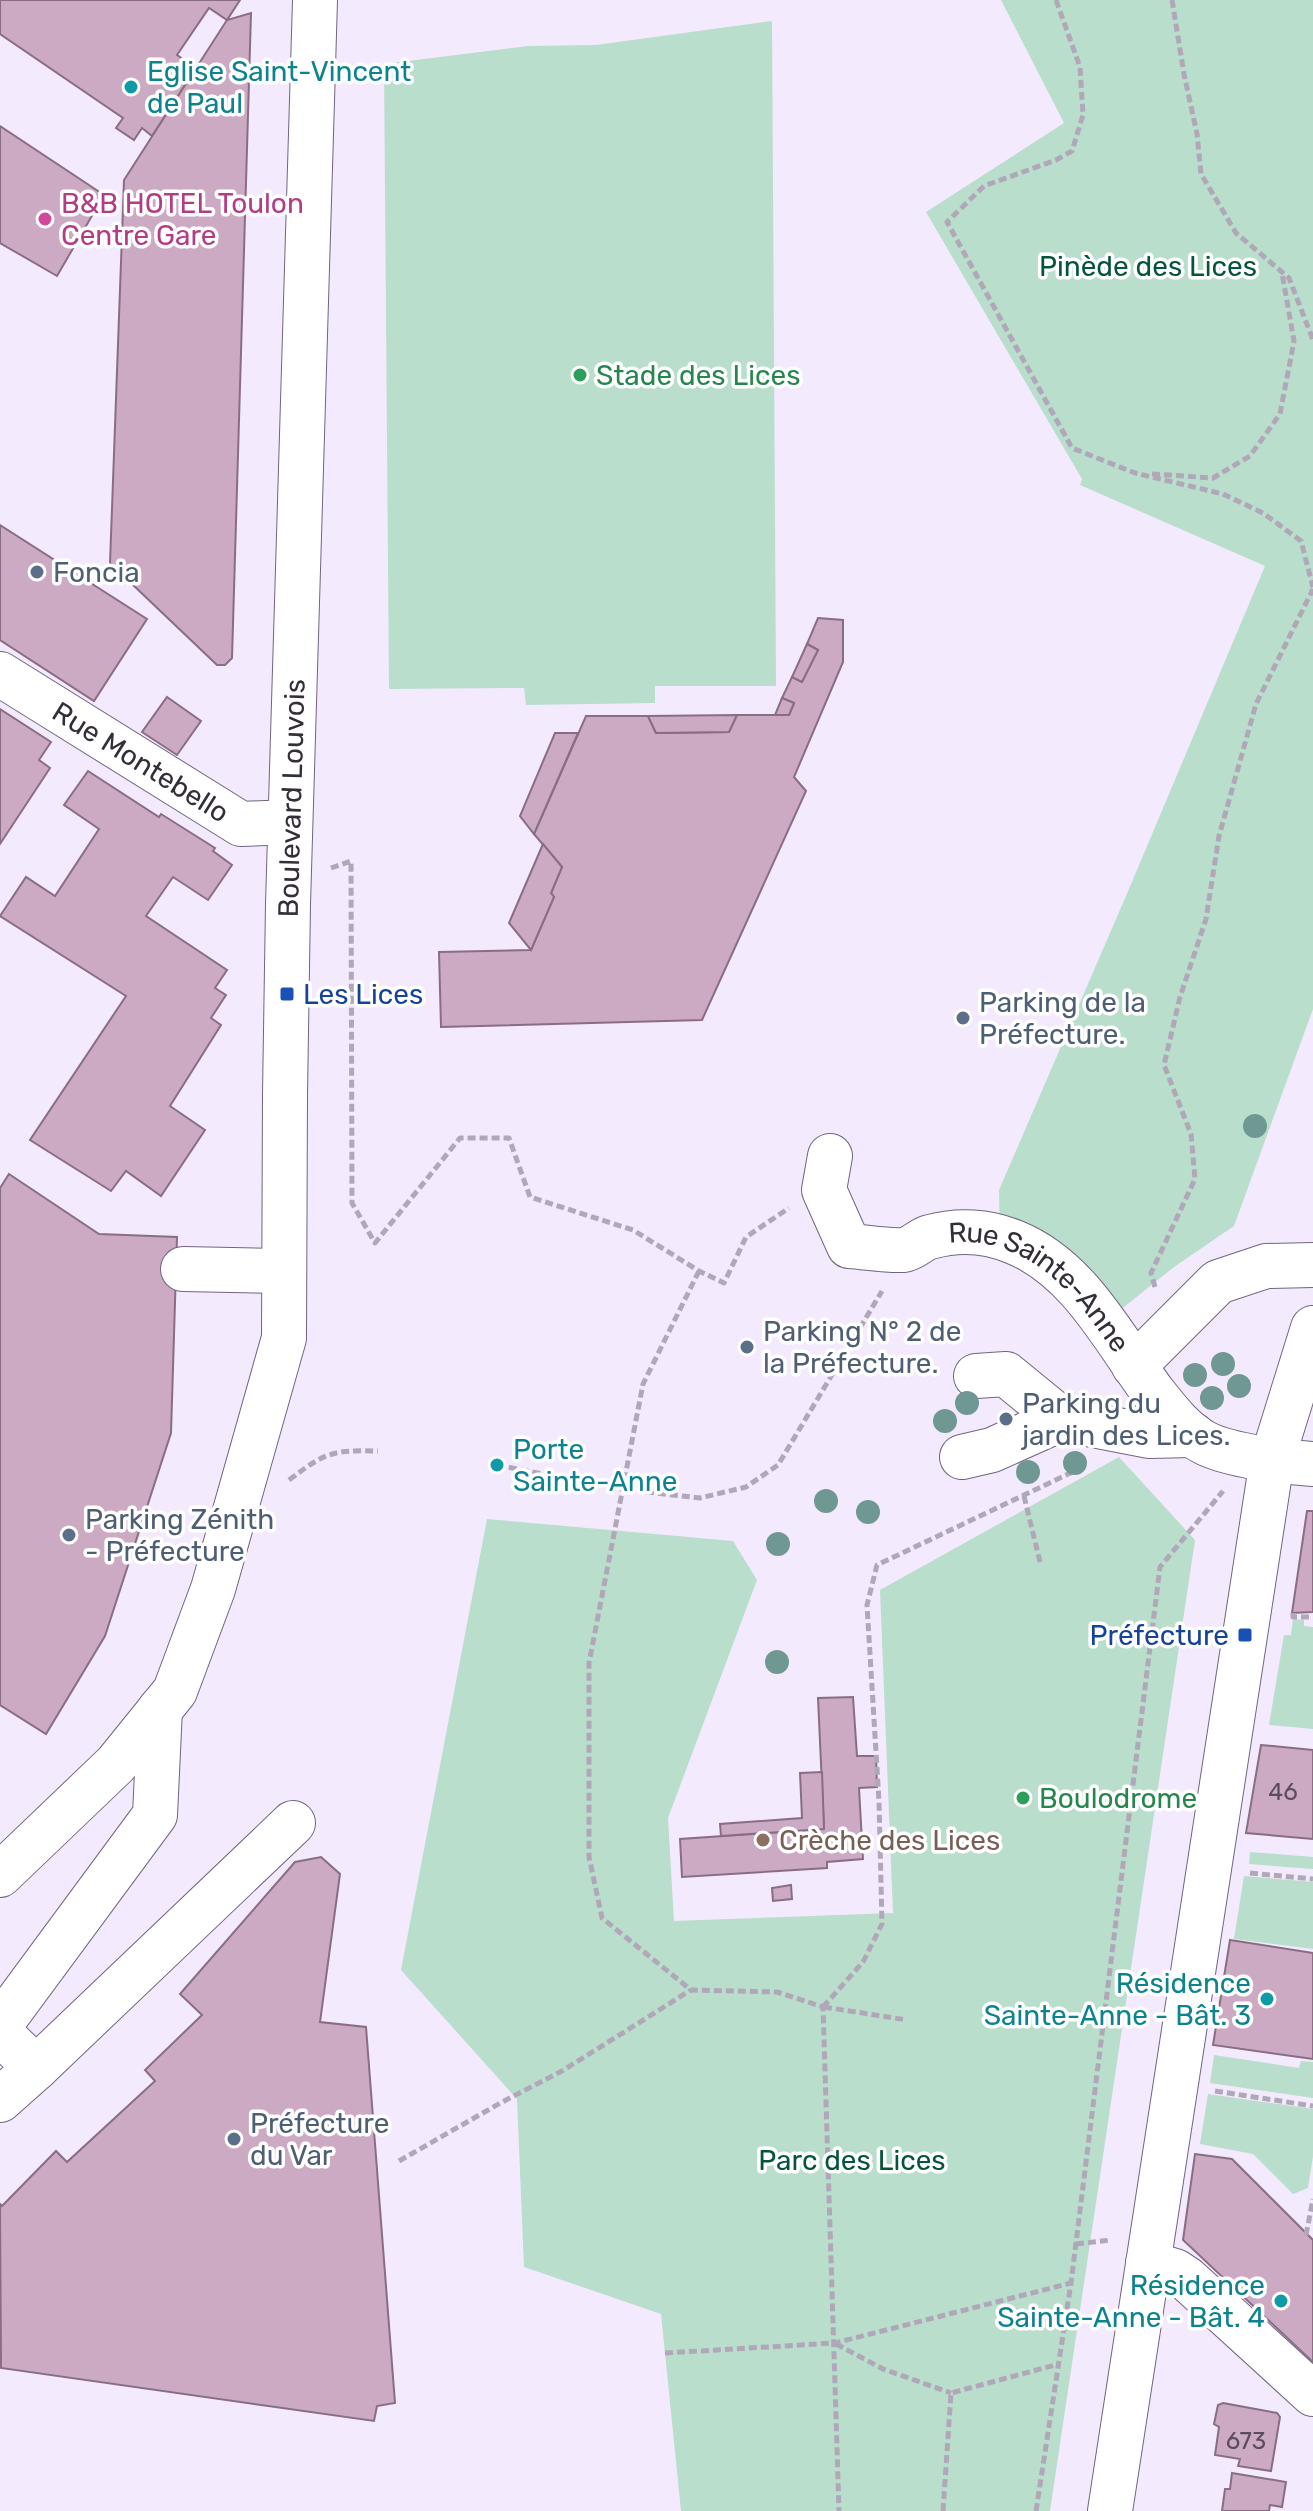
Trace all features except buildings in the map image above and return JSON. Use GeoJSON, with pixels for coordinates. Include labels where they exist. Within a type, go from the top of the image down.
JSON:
{"type":"FeatureCollection","features":[{"type":"Feature","properties":{"kind":"street","name":"Boulevard Louvois"},"geometry":{"type":"LineString","coordinates":[[0,1875],[116,1764],[175,1691],[213,1589],[284,1338],[290,822],[315,0]]}},
{"type":"Feature","properties":{"kind":"street","name":"Rue Montebello"},"geometry":{"type":"LineString","coordinates":[[0,674],[241,824],[290,822]]}},
{"type":"Feature","properties":{"kind":"street"},"geometry":{"type":"LineString","coordinates":[[830,1156],[824,1190],[833,1249],[907,1250]]}},
{"type":"Feature","properties":{"kind":"street","name":"Rue Sainte-Anne"},"geometry":{"type":"LineString","coordinates":[[907,1250],[927,1237],[959,1232],[988,1234],[1026,1247],[1049,1260],[1104,1323],[1165,1407],[1193,1435],[1209,1445],[1274,1459]]}},
{"type":"Feature","properties":{"kind":"street"},"geometry":{"type":"LineString","coordinates":[[1134,1366],[1218,1282],[1266,1266],[1313,1265]]}},
{"type":"Feature","properties":{"kind":"street"},"geometry":{"type":"LineString","coordinates":[[183,1269],[284,1271]]}},
{"type":"Feature","properties":{"kind":"street"},"geometry":{"type":"LineString","coordinates":[[1110,2511],[1274,1459],[1313,1328]]}},
{"type":"Feature","properties":{"kind":"street"},"geometry":{"type":"LineString","coordinates":[[976,1376],[1006,1374],[1061,1419],[1149,1436],[1193,1435]]}},
{"type":"Feature","properties":{"kind":"street"},"geometry":{"type":"LineString","coordinates":[[962,1457],[992,1450],[1061,1419]]}},
{"type":"Feature","properties":{"kind":"street"},"geometry":{"type":"LineString","coordinates":[[0,2025],[155,1815],[160,1709]]}},
{"type":"Feature","properties":{"kind":"street"},"geometry":{"type":"LineString","coordinates":[[0,2100],[293,1823]]}},
{"type":"Feature","properties":{"kind":"street"},"geometry":{"type":"LineString","coordinates":[[0,2033],[36,2068]]}},
{"type":"Feature","properties":{"kind":"street"},"geometry":{"type":"LineString","coordinates":[[1148,2263],[1175,2271],[1187,2279],[1313,2394]]}},
{"type":"Feature","properties":{"kind":"path"},"geometry":{"type":"LineString","coordinates":[[1056,0],[1080,67],[1083,115],[1072,151],[1056,160],[984,186],[947,222],[1072,448],[1135,473],[1223,494],[1263,513],[1301,541],[1313,588],[1256,704],[1219,836],[1206,919],[1180,997],[1164,1065],[1191,1134],[1195,1179],[1151,1273],[1159,1301]]}},
{"type":"Feature","properties":{"kind":"path"},"geometry":{"type":"LineString","coordinates":[[1172,0],[1197,134],[1201,174],[1236,233],[1289,278],[1313,340]]}},
{"type":"Feature","properties":{"kind":"path"},"geometry":{"type":"LineString","coordinates":[[1135,473],[1213,478],[1250,456],[1280,414],[1294,341],[1282,272]]}},
{"type":"Feature","properties":{"kind":"path"},"geometry":{"type":"LineString","coordinates":[[289,884],[351,861],[352,1203],[375,1243],[460,1138],[509,1138],[530,1197],[633,1230],[724,1283],[746,1237],[790,1208],[833,1249]]}},
{"type":"Feature","properties":{"kind":"path","name":"Rue Sainte-Anne"},"geometry":{"type":"LineString","coordinates":[[646,1492],[700,1498],[746,1487],[778,1465],[907,1250]]}},
{"type":"Feature","properties":{"kind":"path"},"geometry":{"type":"LineString","coordinates":[[691,1990],[602,1918],[589,1857],[589,1663],[643,1384],[699,1271]]}},
{"type":"Feature","properties":{"kind":"path"},"geometry":{"type":"LineString","coordinates":[[283,1484],[318,1458],[344,1450],[378,1451]]}},
{"type":"Feature","properties":{"kind":"path"},"geometry":{"type":"LineString","coordinates":[[1036,2511],[1071,2283],[1160,1567],[1222,1494],[1274,1459]]}},
{"type":"Feature","properties":{"kind":"path"},"geometry":{"type":"LineString","coordinates":[[839,2511],[823,2007],[863,1962],[882,1924],[879,1801],[867,1605],[877,1565],[1093,1463]]}},
{"type":"Feature","properties":{"kind":"path"},"geometry":{"type":"LineString","coordinates":[[497,1465],[558,1477]]}},
{"type":"Feature","properties":{"kind":"path"},"geometry":{"type":"LineString","coordinates":[[1024,1496],[1041,1566]]}},
{"type":"Feature","properties":{"kind":"path"},"geometry":{"type":"LineString","coordinates":[[1293,1612],[1293,1617],[1313,1617]]}},
{"type":"Feature","properties":{"kind":"path"},"geometry":{"type":"LineString","coordinates":[[1263,1874],[1313,1879]]}},
{"type":"Feature","properties":{"kind":"path"},"geometry":{"type":"LineString","coordinates":[[399,2161],[562,2071],[691,1990],[777,1992],[823,2007],[907,2020]]}},
{"type":"Feature","properties":{"kind":"path"},"geometry":{"type":"LineString","coordinates":[[1206,2089],[1313,2106]]}},
{"type":"Feature","properties":{"kind":"path"},"geometry":{"type":"LineString","coordinates":[[1306,2235],[1313,2204]]}},
{"type":"Feature","properties":{"kind":"path"},"geometry":{"type":"LineString","coordinates":[[665,2353],[835,2343],[1071,2283]]}},
{"type":"Feature","properties":{"kind":"path"},"geometry":{"type":"LineString","coordinates":[[835,2343],[883,2369],[951,2393],[1059,2364]]}},
{"type":"Feature","properties":{"kind":"path"},"geometry":{"type":"LineString","coordinates":[[943,2511],[951,2393]]}},
{"type":"Feature","properties":{"kind":"green space","name":"Pinède des Lices"},"geometry":{"type":"Polygon","coordinates":[[[1001,0],[1313,0],[1313,1009],[1234,1226],[1174,1267],[1104,1323],[1000,1237],[999,1190],[1265,566],[1080,485],[1082,479],[926,212],[1064,123],[1001,0]]]}},
{"type":"Feature","properties":{"kind":"green space","name":"Stade des Lices"},"geometry":{"type":"Polygon","coordinates":[[[772,21],[776,686],[655,686],[655,703],[526,705],[524,688],[389,689],[384,64],[528,46],[596,45],[772,21]]]}},
{"type":"Feature","properties":{"kind":"green space","name":"Parc des Lices"},"geometry":{"type":"Polygon","coordinates":[[[1119,1457],[1195,1540],[1050,2511],[681,2511],[661,2314],[524,2267],[517,2099],[401,1970],[487,1519],[733,1541],[757,1580],[668,1818],[674,1921],[893,1913],[880,1590],[1119,1457]]]}},
{"type":"Feature","properties":{"kind":"green space"},"geometry":{"type":"Polygon","coordinates":[[[1293,1619],[1304,1620],[1304,1626],[1313,1627],[1313,1729],[1269,1725],[1284,1635],[1291,1635],[1293,1619]]]}},
{"type":"Feature","properties":{"kind":"green space"},"geometry":{"type":"Polygon","coordinates":[[[1250,1852],[1313,1857],[1313,1869],[1249,1864],[1250,1852]]]}},
{"type":"Feature","properties":{"kind":"green space"},"geometry":{"type":"Polygon","coordinates":[[[1244,1876],[1313,1882],[1313,1949],[1234,1939],[1244,1876]]]}},
{"type":"Feature","properties":{"kind":"green space"},"geometry":{"type":"Polygon","coordinates":[[[1214,2055],[1299,2068],[1301,2061],[1313,2062],[1313,2098],[1210,2083],[1214,2055]]]}},
{"type":"Feature","properties":{"kind":"green space"},"geometry":{"type":"Polygon","coordinates":[[[1208,2094],[1313,2109],[1313,2156],[1308,2188],[1293,2194],[1253,2154],[1200,2144],[1208,2094]]]}},
{"type":"Feature","properties":{"kind":"place","name":"Eglise Saint-Vincent de Paul"},"geometry":{"type":"Point","coordinates":[131,87]}},
{"type":"Feature","properties":{"kind":"place","name":"B&B HOTEL Toulon Centre Gare"},"geometry":{"type":"Point","coordinates":[45,219]}},
{"type":"Feature","properties":{"kind":"place","name":"Stade des Lices"},"geometry":{"type":"Point","coordinates":[580,375]}},
{"type":"Feature","properties":{"kind":"place","name":"Foncia"},"geometry":{"type":"Point","coordinates":[37,572]}},
{"type":"Feature","properties":{"kind":"place","name":"Les Lices"},"geometry":{"type":"Point","coordinates":[287,994]}},
{"type":"Feature","properties":{"kind":"place","name":"Parking de la Préfecture."},"geometry":{"type":"Point","coordinates":[963,1018]}},
{"type":"Feature","properties":{"kind":"place","name":"Parking N° 2 de la Préfecture."},"geometry":{"type":"Point","coordinates":[747,1347]}},
{"type":"Feature","properties":{"kind":"place","name":"Parking du jardin des Lices."},"geometry":{"type":"Point","coordinates":[1006,1419]}},
{"type":"Feature","properties":{"kind":"place","name":"Porte Sainte-Anne"},"geometry":{"type":"Point","coordinates":[497,1465]}},
{"type":"Feature","properties":{"kind":"place","name":"Parking Zénith - Préfecture"},"geometry":{"type":"Point","coordinates":[69,1535]}},
{"type":"Feature","properties":{"kind":"place","name":"Préfecture"},"geometry":{"type":"Point","coordinates":[1245,1635]}},
{"type":"Feature","properties":{"kind":"place","name":"Boulodrome"},"geometry":{"type":"Point","coordinates":[1023,1798]}},
{"type":"Feature","properties":{"kind":"place","name":"Crèche des Lices"},"geometry":{"type":"Point","coordinates":[763,1840]}},
{"type":"Feature","properties":{"kind":"place","name":"Résidence Sainte-Anne - Bât. 3"},"geometry":{"type":"Point","coordinates":[1267,1999]}},
{"type":"Feature","properties":{"kind":"place","name":"Préfecture du Var"},"geometry":{"type":"Point","coordinates":[234,2139]}},
{"type":"Feature","properties":{"kind":"place","name":"Résidence Sainte-Anne - Bât. 4"},"geometry":{"type":"Point","coordinates":[1281,2301]}}]}
